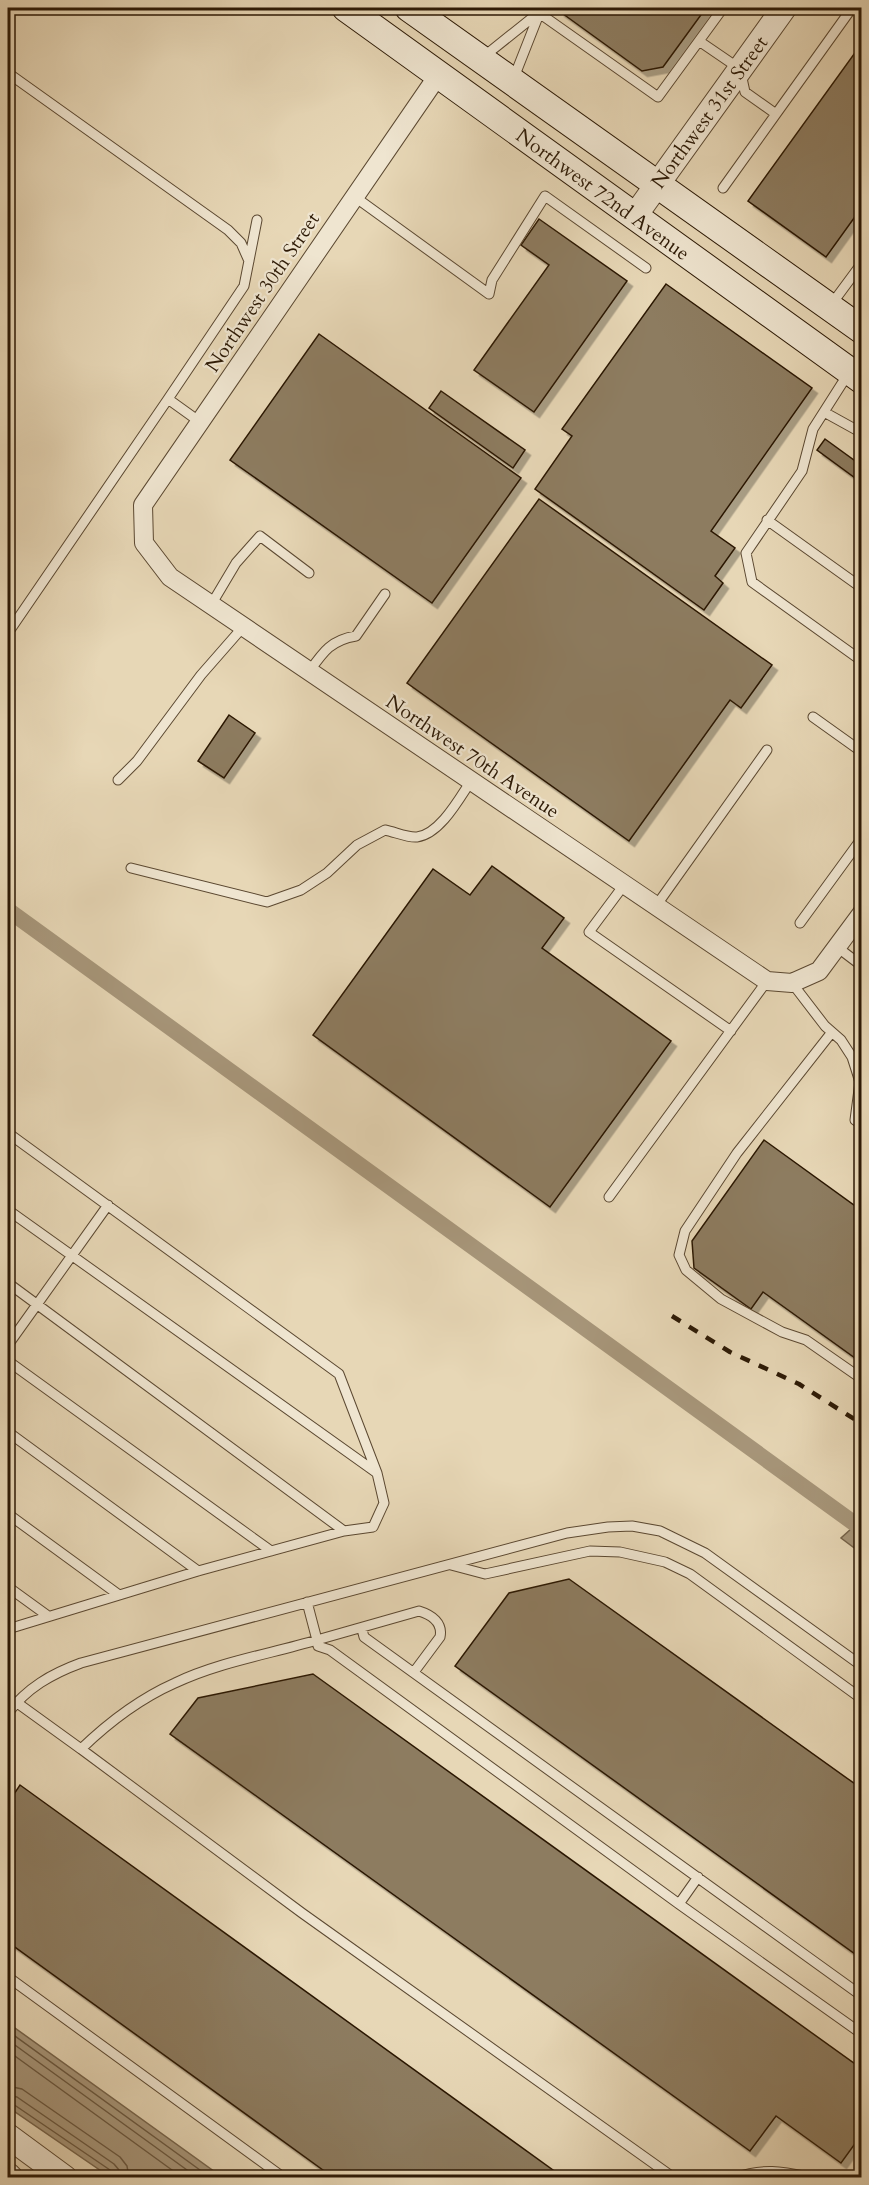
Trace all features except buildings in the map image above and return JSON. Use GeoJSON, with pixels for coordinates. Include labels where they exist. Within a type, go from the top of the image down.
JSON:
{"type":"FeatureCollection","features":[{"type":"Feature","properties":{"kind":"main road","name":"Northwest 72nd Avenue"},"geometry":{"type":"LineString","coordinates":[[346,8],[855,376]]}},
{"type":"Feature","properties":{"kind":"main road","name":"Northwest 72nd Avenue"},"geometry":{"type":"LineString","coordinates":[[409,8],[830,308],[860,325]]}},
{"type":"Feature","properties":{"kind":"street","name":"Northwest 31st Street"},"geometry":{"type":"LineString","coordinates":[[634,217],[784,8]]}},
{"type":"Feature","properties":{"kind":"street","name":"Northwest 30th Street"},"geometry":{"type":"LineString","coordinates":[[144,543],[143,505],[439,74]]}},
{"type":"Feature","properties":{"kind":"street","name":"Northwest 70th Avenue"},"geometry":{"type":"LineString","coordinates":[[144,543],[170,577],[309,672],[767,981],[792,983]]}},
{"type":"Feature","properties":{"kind":"street"},"geometry":{"type":"LineString","coordinates":[[792,983],[819,971],[861,913]]}},
{"type":"Feature","properties":{"kind":"street"},"geometry":{"type":"LineString","coordinates":[[8,2136],[65,2178]]}},
{"type":"Feature","properties":{"kind":"lane"},"geometry":{"type":"LineString","coordinates":[[538,9],[657,97],[723,8]]}},
{"type":"Feature","properties":{"kind":"lane"},"geometry":{"type":"LineString","coordinates":[[723,188],[852,8]]}},
{"type":"Feature","properties":{"kind":"lane"},"geometry":{"type":"LineString","coordinates":[[481,59],[538,9]]}},
{"type":"Feature","properties":{"kind":"lane"},"geometry":{"type":"LineString","coordinates":[[512,81],[538,9]]}},
{"type":"Feature","properties":{"kind":"lane"},"geometry":{"type":"LineString","coordinates":[[699,41],[740,69],[746,92],[776,114]]}},
{"type":"Feature","properties":{"kind":"lane"},"geometry":{"type":"LineString","coordinates":[[8,73],[228,230],[241,243],[249,261]]}},
{"type":"Feature","properties":{"kind":"lane"},"geometry":{"type":"LineString","coordinates":[[355,196],[489,294],[492,280],[545,196],[646,268]]}},
{"type":"Feature","properties":{"kind":"lane"},"geometry":{"type":"LineString","coordinates":[[8,633],[244,286],[257,220]]}},
{"type":"Feature","properties":{"kind":"lane"},"geometry":{"type":"LineString","coordinates":[[830,308],[861,263]]}},
{"type":"Feature","properties":{"kind":"lane"},"geometry":{"type":"LineString","coordinates":[[855,376],[824,412],[813,429],[802,471],[746,553],[752,582],[861,661]]}},
{"type":"Feature","properties":{"kind":"lane"},"geometry":{"type":"LineString","coordinates":[[168,399],[200,422]]}},
{"type":"Feature","properties":{"kind":"lane"},"geometry":{"type":"LineString","coordinates":[[824,412],[861,433]]}},
{"type":"Feature","properties":{"kind":"lane"},"geometry":{"type":"LineString","coordinates":[[767,520],[861,588]]}},
{"type":"Feature","properties":{"kind":"lane"},"geometry":{"type":"LineString","coordinates":[[211,605],[236,563],[260,536],[309,573]]}},
{"type":"Feature","properties":{"kind":"lane"},"geometry":{"type":"LineString","coordinates":[[309,672],[324,649],[343,638],[356,636],[386,594]]}},
{"type":"Feature","properties":{"kind":"lane"},"geometry":{"type":"LineString","coordinates":[[118,780],[137,761],[201,675],[243,627]]}},
{"type":"Feature","properties":{"kind":"lane"},"geometry":{"type":"LineString","coordinates":[[813,717],[861,752]]}},
{"type":"Feature","properties":{"kind":"lane"},"geometry":{"type":"LineString","coordinates":[[656,906],[767,750]]}},
{"type":"Feature","properties":{"kind":"lane"},"geometry":{"type":"LineString","coordinates":[[131,868],[267,902],[301,890],[327,873],[357,845],[386,830],[415,838],[429,834],[452,811],[471,782]]}},
{"type":"Feature","properties":{"kind":"lane"},"geometry":{"type":"LineString","coordinates":[[800,923],[861,838]]}},
{"type":"Feature","properties":{"kind":"lane"},"geometry":{"type":"LineString","coordinates":[[624,885],[589,932],[731,1031]]}},
{"type":"Feature","properties":{"kind":"lane"},"geometry":{"type":"LineString","coordinates":[[837,947],[861,966]]}},
{"type":"Feature","properties":{"kind":"lane"},"geometry":{"type":"LineString","coordinates":[[609,1197],[767,981]]}},
{"type":"Feature","properties":{"kind":"lane"},"geometry":{"type":"LineString","coordinates":[[792,983],[846,1048],[858,1071],[860,1095],[855,1120],[861,1125]]}},
{"type":"Feature","properties":{"kind":"lane"},"geometry":{"type":"LineString","coordinates":[[832,1032],[737,1153],[685,1232],[679,1254],[686,1270],[722,1299],[782,1332],[807,1340],[861,1379]]}},
{"type":"Feature","properties":{"kind":"lane"},"geometry":{"type":"LineString","coordinates":[[8,1133],[339,1374],[377,1473],[384,1503],[373,1527],[344,1532],[198,1571],[8,1629]]}},
{"type":"Feature","properties":{"kind":"lane"},"geometry":{"type":"LineString","coordinates":[[8,1345],[108,1205]]}},
{"type":"Feature","properties":{"kind":"lane"},"geometry":{"type":"LineString","coordinates":[[8,1210],[377,1473]]}},
{"type":"Feature","properties":{"kind":"lane"},"geometry":{"type":"LineString","coordinates":[[8,1283],[344,1532]]}},
{"type":"Feature","properties":{"kind":"lane"},"geometry":{"type":"LineString","coordinates":[[8,1361],[271,1551]]}},
{"type":"Feature","properties":{"kind":"lane"},"geometry":{"type":"LineString","coordinates":[[8,1432],[198,1571]]}},
{"type":"Feature","properties":{"kind":"lane"},"geometry":{"type":"LineString","coordinates":[[8,1514],[119,1595]]}},
{"type":"Feature","properties":{"kind":"lane"},"geometry":{"type":"LineString","coordinates":[[8,1713],[16,1702],[38,1683],[68,1668],[449,1564],[577,1531],[608,1527],[632,1526],[660,1531],[705,1552],[861,1666]]}},
{"type":"Feature","properties":{"kind":"lane"},"geometry":{"type":"LineString","coordinates":[[449,1564],[485,1574],[590,1551],[620,1552],[665,1562],[690,1574],[861,1699]]}},
{"type":"Feature","properties":{"kind":"lane"},"geometry":{"type":"LineString","coordinates":[[8,1587],[48,1616]]}},
{"type":"Feature","properties":{"kind":"lane"},"geometry":{"type":"LineString","coordinates":[[307,1602],[318,1646],[330,1650],[861,2034]]}},
{"type":"Feature","properties":{"kind":"lane"},"geometry":{"type":"LineString","coordinates":[[81,1749],[126,1710],[175,1682],[238,1661],[362,1629],[419,1611],[436,1620],[442,1631],[414,1672]]}},
{"type":"Feature","properties":{"kind":"lane"},"geometry":{"type":"LineString","coordinates":[[362,1629],[364,1637],[861,1996]]}},
{"type":"Feature","properties":{"kind":"lane"},"geometry":{"type":"LineString","coordinates":[[16,1702],[302,1913],[674,2178]]}},
{"type":"Feature","properties":{"kind":"lane"},"geometry":{"type":"LineString","coordinates":[[679,1904],[698,1877]]}},
{"type":"Feature","properties":{"kind":"lane"},"geometry":{"type":"LineString","coordinates":[[8,1977],[284,2178]]}},
{"type":"Feature","properties":{"kind":"lane"},"geometry":{"type":"LineString","coordinates":[[735,2178],[770,2170],[814,2178]]}},
{"type":"Feature","properties":{"kind":"water"},"geometry":{"type":"Polygon","coordinates":[[[861,1520],[861,1553],[841,1538],[861,1520]]]}},
{"type":"Feature","properties":{"kind":"water"},"geometry":{"type":"Polygon","coordinates":[[[8,2023],[222,2177],[110,2177],[8,2107],[8,2023]]]}},
{"type":"Feature","properties":{"kind":"waterway"},"geometry":{"type":"LineString","coordinates":[[8,910],[862,1529]]}},
{"type":"Feature","properties":{"kind":"railway"},"geometry":{"type":"LineString","coordinates":[[672,1316],[730,1352],[799,1384],[862,1424]]}}]}
